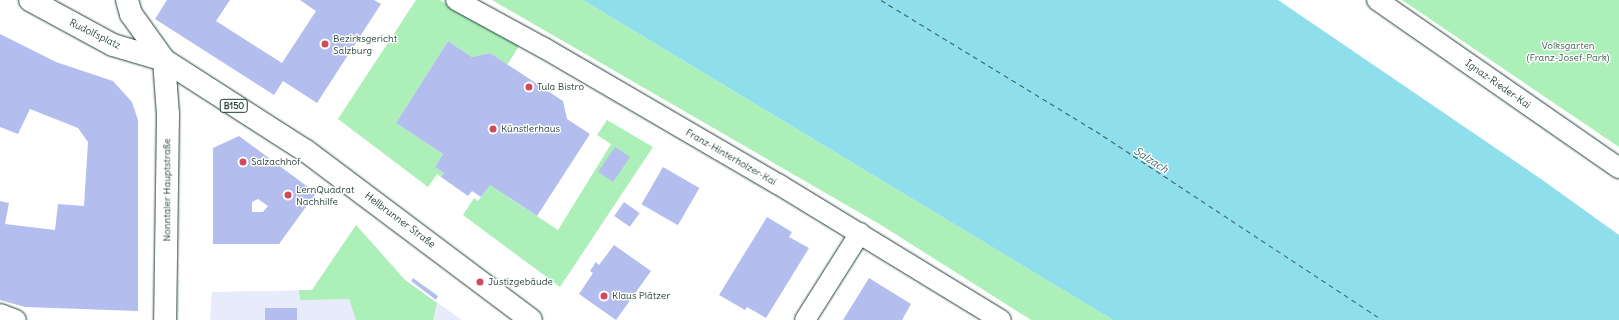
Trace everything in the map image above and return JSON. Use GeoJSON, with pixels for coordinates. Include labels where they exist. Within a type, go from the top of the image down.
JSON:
{"type":"FeatureCollection","features":[{"type":"Feature","properties":{"kind":"main road","name":"Rudolfsplatz"},"geometry":{"type":"LineString","coordinates":[[30,0],[113,45],[164,60]]}},
{"type":"Feature","properties":{"kind":"main road","name":"B150"},"geometry":{"type":"LineString","coordinates":[[127,0],[131,14],[164,60]]}},
{"type":"Feature","properties":{"kind":"main road","name":"Nonntaler Hauptstraße"},"geometry":{"type":"LineString","coordinates":[[164,60],[168,114],[165,320]]}},
{"type":"Feature","properties":{"kind":"main road","name":"Hellbrunner Straße"},"geometry":{"type":"LineString","coordinates":[[164,60],[306,151],[531,320]]}},
{"type":"Feature","properties":{"kind":"street","name":"Franz-Hinterholzer-Kai"},"geometry":{"type":"LineString","coordinates":[[456,0],[544,48],[860,233],[1001,320]]}},
{"type":"Feature","properties":{"kind":"street","name":"Ignaz-Rieder-Kai"},"geometry":{"type":"LineString","coordinates":[[1377,0],[1619,168]]}},
{"type":"Feature","properties":{"kind":"street"},"geometry":{"type":"LineString","coordinates":[[805,320],[860,233]]}},
{"type":"Feature","properties":{"kind":"street"},"geometry":{"type":"LineString","coordinates":[[0,314],[16,320]]}},
{"type":"Feature","properties":{"kind":"shaded area"},"geometry":{"type":"Polygon","coordinates":[[[356,225],[405,280],[462,320],[210,320],[212,292],[312,290],[356,225]]]}},
{"type":"Feature","properties":{"kind":"green space"},"geometry":{"type":"Polygon","coordinates":[[[416,0],[440,0],[519,46],[507,65],[490,53],[472,57],[448,41],[396,123],[443,154],[435,167],[444,173],[441,177],[437,174],[428,187],[338,119],[416,0]]]}},
{"type":"Feature","properties":{"kind":"green space"},"geometry":{"type":"Polygon","coordinates":[[[492,0],[583,0],[1113,320],[1031,320],[881,225],[492,0]]]}},
{"type":"Feature","properties":{"kind":"green space","name":"Volksgarten (Franz-Josef-Park)"},"geometry":{"type":"Polygon","coordinates":[[[1402,0],[1619,0],[1619,147],[1402,0]]]}},
{"type":"Feature","properties":{"kind":"green space"},"geometry":{"type":"Polygon","coordinates":[[[607,120],[653,147],[560,287],[463,215],[474,198],[478,201],[490,185],[558,230],[611,144],[597,135],[607,120]]]}},
{"type":"Feature","properties":{"kind":"green space"},"geometry":{"type":"Polygon","coordinates":[[[356,225],[405,280],[437,303],[433,320],[356,320],[349,299],[300,300],[299,290],[312,290],[356,225]]]}},
{"type":"Feature","properties":{"kind":"water","name":"Salzach"},"geometry":{"type":"Polygon","coordinates":[[[583,0],[1278,0],[1541,179],[1619,235],[1619,320],[1113,320],[583,0]]]}},
{"type":"Feature","properties":{"kind":"building","name":"Bezirksgericht Salzburg"},"geometry":{"type":"Polygon","coordinates":[[[167,0],[230,0],[216,21],[282,63],[316,11],[300,0],[374,0],[381,4],[317,103],[283,81],[274,95],[155,19],[167,0]]]}},
{"type":"Feature","properties":{"kind":"building"},"geometry":{"type":"Polygon","coordinates":[[[0,34],[56,62],[113,81],[132,102],[138,120],[138,311],[25,307],[0,300],[0,201],[9,203],[5,224],[55,230],[58,204],[84,206],[88,142],[78,128],[30,109],[18,134],[0,127],[0,34]]]}},
{"type":"Feature","properties":{"kind":"building","name":"Künstlerhaus"},"geometry":{"type":"Polygon","coordinates":[[[448,41],[472,57],[490,53],[563,101],[567,119],[590,134],[537,216],[490,185],[481,197],[472,191],[468,196],[441,177],[444,173],[435,167],[443,154],[396,123],[448,41]]]}},
{"type":"Feature","properties":{"kind":"building"},"geometry":{"type":"Polygon","coordinates":[[[239,136],[316,193],[279,244],[213,244],[213,148],[239,136]],[[258,199],[252,202],[252,212],[263,212],[268,206],[258,199]]]}},
{"type":"Feature","properties":{"kind":"building"},"geometry":{"type":"Polygon","coordinates":[[[615,147],[630,157],[613,182],[598,172],[615,147]]]}},
{"type":"Feature","properties":{"kind":"building"},"geometry":{"type":"Polygon","coordinates":[[[663,167],[699,188],[678,225],[642,204],[663,167]]]}},
{"type":"Feature","properties":{"kind":"building"},"geometry":{"type":"Polygon","coordinates":[[[624,202],[640,213],[630,227],[614,216],[624,202]]]}},
{"type":"Feature","properties":{"kind":"building"},"geometry":{"type":"Polygon","coordinates":[[[767,217],[792,232],[789,237],[809,248],[766,318],[747,307],[745,310],[719,295],[767,217]]]}},
{"type":"Feature","properties":{"kind":"building"},"geometry":{"type":"Polygon","coordinates":[[[614,245],[651,271],[616,320],[579,294],[593,273],[590,271],[596,262],[599,265],[614,245]]]}},
{"type":"Feature","properties":{"kind":"building"},"geometry":{"type":"Polygon","coordinates":[[[413,278],[438,296],[436,300],[411,281],[413,278]]]}},
{"type":"Feature","properties":{"kind":"building"},"geometry":{"type":"Polygon","coordinates":[[[869,278],[911,304],[902,320],[843,320],[869,278]]]}},
{"type":"Feature","properties":{"kind":"building"},"geometry":{"type":"Polygon","coordinates":[[[265,308],[297,308],[297,320],[265,320],[265,308]]]}},
{"type":"Feature","properties":{"kind":"ferry route"},"geometry":{"type":"LineString","coordinates":[[881,0],[1096,131],[1383,320]]}},
{"type":"Feature","properties":{"kind":"place","name":"Bezirksgericht Salzburg"},"geometry":{"type":"Point","coordinates":[325,44]}},
{"type":"Feature","properties":{"kind":"place","name":"Tula Bistro"},"geometry":{"type":"Point","coordinates":[529,87]}},
{"type":"Feature","properties":{"kind":"place","name":"Künstlerhaus"},"geometry":{"type":"Point","coordinates":[493,129]}},
{"type":"Feature","properties":{"kind":"place","name":"Salzachhof"},"geometry":{"type":"Point","coordinates":[243,162]}},
{"type":"Feature","properties":{"kind":"place","name":"LernQuadrat Nachhilfe"},"geometry":{"type":"Point","coordinates":[288,195]}},
{"type":"Feature","properties":{"kind":"place","name":"Justizgebäude"},"geometry":{"type":"Point","coordinates":[480,282]}},
{"type":"Feature","properties":{"kind":"place","name":"Klaus Plätzer"},"geometry":{"type":"Point","coordinates":[604,296]}}]}
